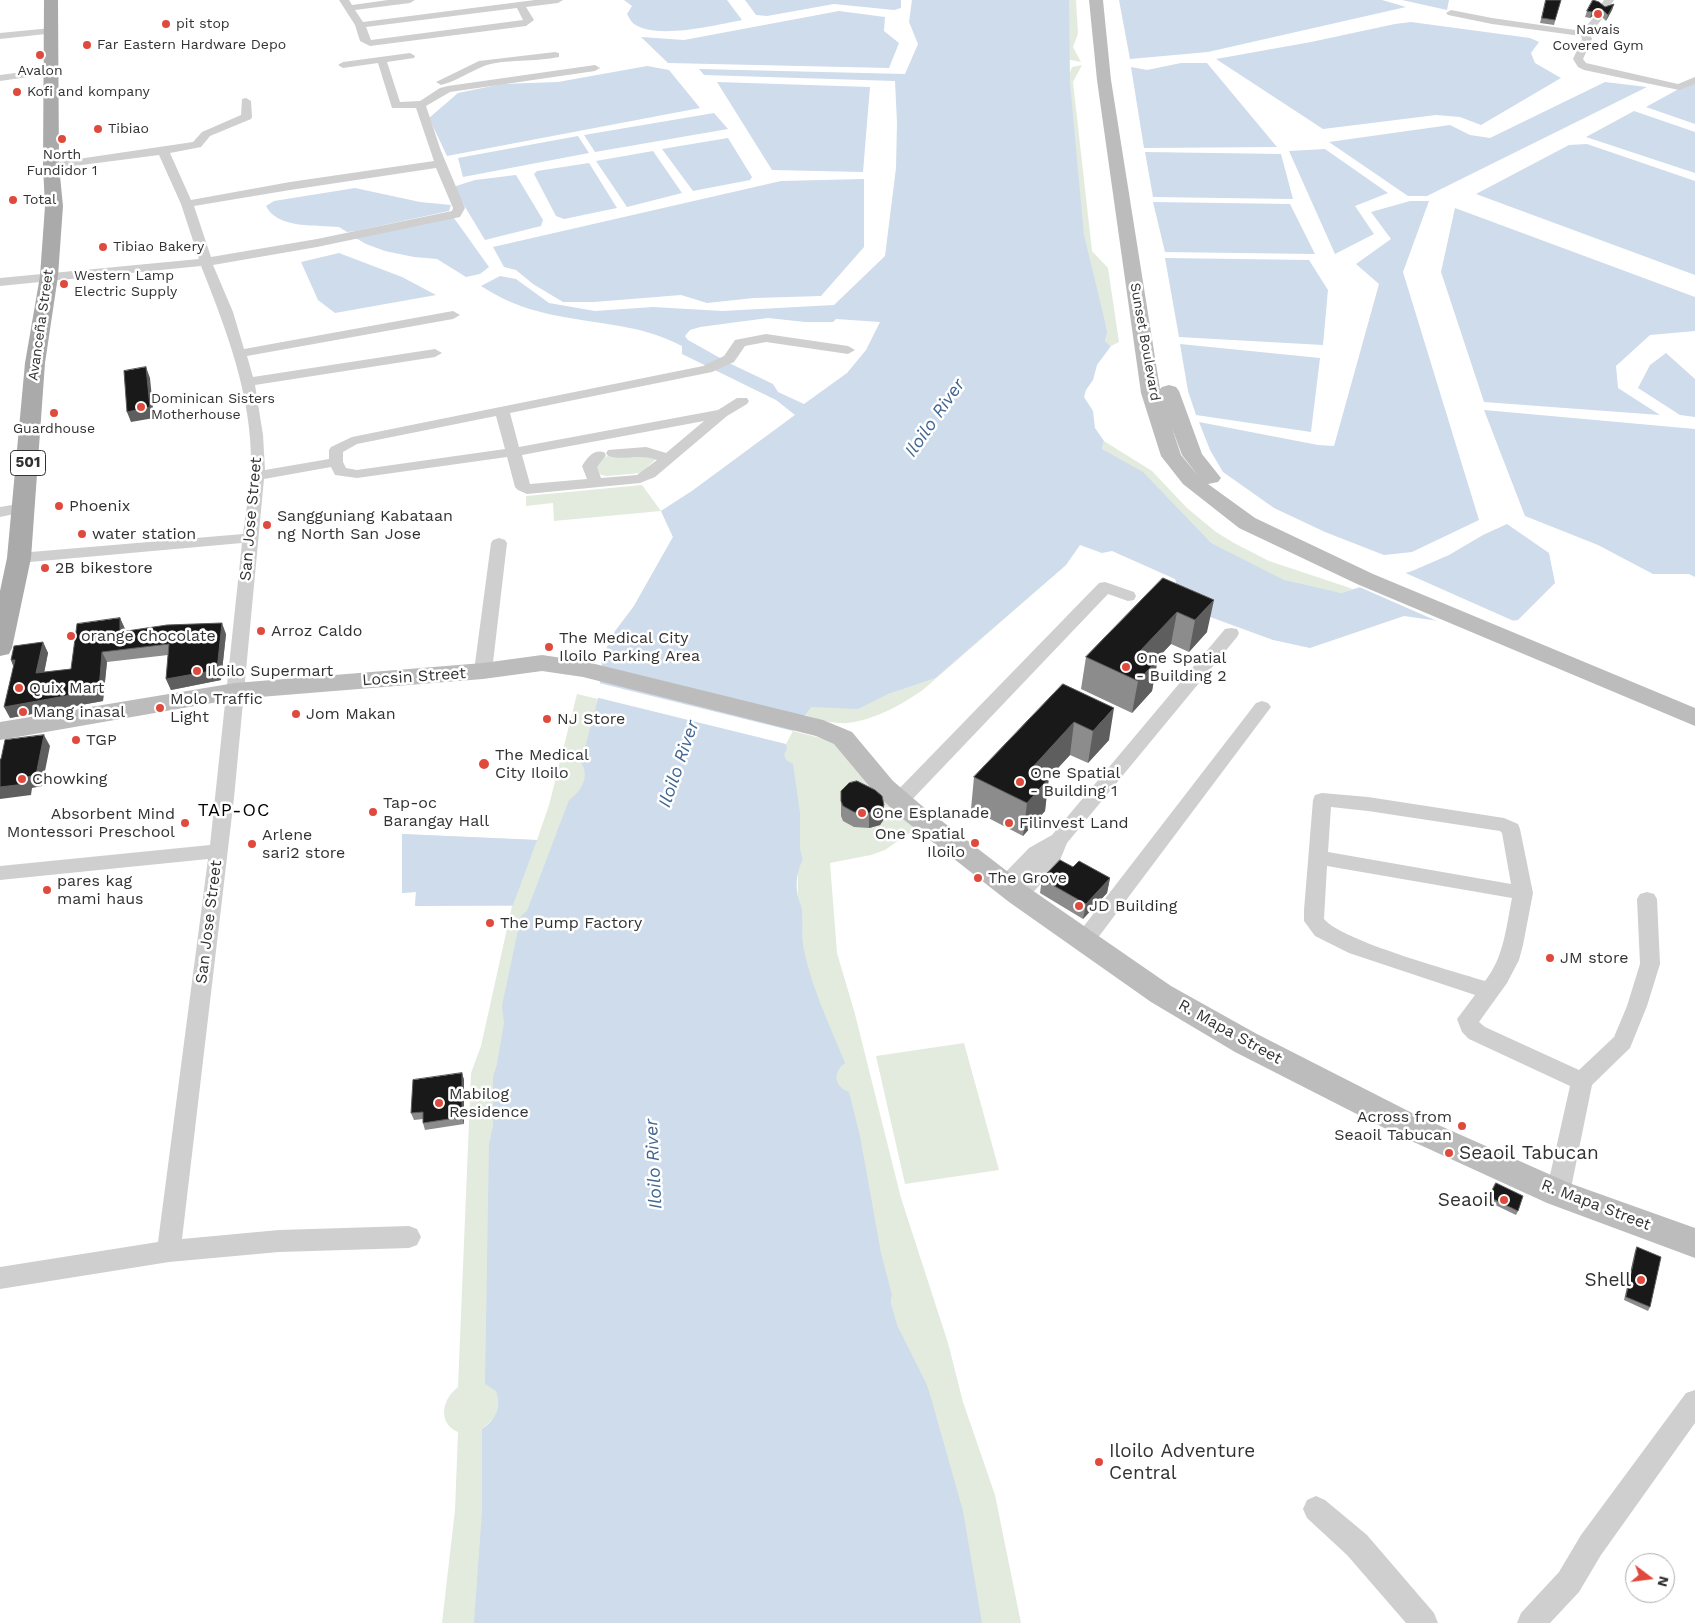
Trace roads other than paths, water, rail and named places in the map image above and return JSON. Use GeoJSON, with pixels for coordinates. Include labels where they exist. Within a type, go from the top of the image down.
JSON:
{"type":"FeatureCollection","features":[{"type":"Feature","properties":{"kind":"main road","name":"Avanceña Street"},"geometry":{"type":"LineString","coordinates":[[0,648],[20,558],[35,362],[49,276],[54,206],[51,166],[51,0]]}},
{"type":"Feature","properties":{"kind":"main road","name":"Sunset Boulevard"},"geometry":{"type":"LineString","coordinates":[[1096,0],[1104,80],[1125,179]]}},
{"type":"Feature","properties":{"kind":"main road","name":"Sunset Boulevard"},"geometry":{"type":"LineString","coordinates":[[1106,0],[1151,393],[1171,456],[1190,480],[1247,523],[1370,574],[1504,633]]}},
{"type":"Feature","properties":{"kind":"main road"},"geometry":{"type":"LineString","coordinates":[[1504,633],[1695,705]]}},
{"type":"Feature","properties":{"kind":"main road"},"geometry":{"type":"LineString","coordinates":[[1504,633],[1695,718]]}},
{"type":"Feature","properties":{"kind":"main road","name":"Locsin Street"},"geometry":{"type":"LineString","coordinates":[[0,731],[235,691],[483,671],[542,663],[583,669],[824,729]]}},
{"type":"Feature","properties":{"kind":"main road","name":"R. Mapa Street"},"geometry":{"type":"LineString","coordinates":[[824,729],[833,732],[853,748],[884,787],[899,801],[1012,889],[1084,942],[1161,994],[1246,1043],[1406,1124],[1558,1192],[1695,1243]]}},
{"type":"Feature","properties":{"kind":"street"},"geometry":{"type":"LineString","coordinates":[[410,0],[347,4],[360,25],[365,41],[370,43],[526,23],[529,20],[520,5]]}},
{"type":"Feature","properties":{"kind":"street"},"geometry":{"type":"LineString","coordinates":[[360,25],[558,0]]}},
{"type":"Feature","properties":{"kind":"street"},"geometry":{"type":"LineString","coordinates":[[1451,13],[1492,21],[1585,34]]}},
{"type":"Feature","properties":{"kind":"street"},"geometry":{"type":"LineString","coordinates":[[1585,34],[1597,19]]}},
{"type":"Feature","properties":{"kind":"street"},"geometry":{"type":"LineString","coordinates":[[0,36],[51,31]]}},
{"type":"Feature","properties":{"kind":"street"},"geometry":{"type":"LineString","coordinates":[[1585,34],[1587,39],[1578,59],[1582,65],[1588,68],[1679,87],[1695,80]]}},
{"type":"Feature","properties":{"kind":"street"},"geometry":{"type":"LineString","coordinates":[[0,282],[206,262],[317,244],[456,214],[459,208],[440,164],[423,103],[430,86],[458,76],[483,63],[555,55]]}},
{"type":"Feature","properties":{"kind":"street"},"geometry":{"type":"LineString","coordinates":[[343,65],[410,56]]}},
{"type":"Feature","properties":{"kind":"street"},"geometry":{"type":"LineString","coordinates":[[382,61],[396,106],[423,103],[448,88],[595,68]]}},
{"type":"Feature","properties":{"kind":"street"},"geometry":{"type":"LineString","coordinates":[[0,78],[52,71]]}},
{"type":"Feature","properties":{"kind":"street"},"geometry":{"type":"LineString","coordinates":[[51,166],[197,145],[206,134],[249,116],[246,101]]}},
{"type":"Feature","properties":{"kind":"street","name":"San Jose Street"},"geometry":{"type":"LineString","coordinates":[[162,151],[187,204],[206,262],[226,312],[248,382],[256,435],[257,470],[218,851],[169,1251]]}},
{"type":"Feature","properties":{"kind":"street"},"geometry":{"type":"LineString","coordinates":[[187,204],[290,186],[440,164]]}},
{"type":"Feature","properties":{"kind":"street"},"geometry":{"type":"LineString","coordinates":[[238,354],[453,314]]}},
{"type":"Feature","properties":{"kind":"street"},"geometry":{"type":"LineString","coordinates":[[722,413],[514,452],[357,474],[340,472],[336,458],[336,450],[352,441],[707,369],[729,359],[740,342],[766,338],[848,350]]}},
{"type":"Feature","properties":{"kind":"street"},"geometry":{"type":"LineString","coordinates":[[248,382],[436,353]]}},
{"type":"Feature","properties":{"kind":"street"},"geometry":{"type":"LineString","coordinates":[[502,411],[523,486],[528,489],[640,480],[650,474],[722,413],[742,401]]}},
{"type":"Feature","properties":{"kind":"street"},"geometry":{"type":"LineString","coordinates":[[596,483],[589,466],[606,454],[646,451],[668,459]]}},
{"type":"Feature","properties":{"kind":"street"},"geometry":{"type":"LineString","coordinates":[[257,470],[336,458]]}},
{"type":"Feature","properties":{"kind":"street"},"geometry":{"type":"LineString","coordinates":[[0,512],[24,508]]}},
{"type":"Feature","properties":{"kind":"street"},"geometry":{"type":"LineString","coordinates":[[20,558],[250,538]]}},
{"type":"Feature","properties":{"kind":"street"},"geometry":{"type":"LineString","coordinates":[[483,671],[499,543]]}},
{"type":"Feature","properties":{"kind":"street"},"geometry":{"type":"LineString","coordinates":[[899,801],[1105,587],[1128,596]]}},
{"type":"Feature","properties":{"kind":"street"},"geometry":{"type":"LineString","coordinates":[[1012,889],[1051,860],[1059,840],[1231,634]]}},
{"type":"Feature","properties":{"kind":"street"},"geometry":{"type":"LineString","coordinates":[[1084,942],[1262,707]]}},
{"type":"Feature","properties":{"kind":"street"},"geometry":{"type":"LineString","coordinates":[[1489,991],[1356,947],[1322,931],[1314,921],[1322,800],[1368,804],[1504,825],[1511,829],[1523,893],[1509,960],[1489,991],[1468,1019],[1469,1026],[1477,1033],[1582,1081]]}},
{"type":"Feature","properties":{"kind":"street"},"geometry":{"type":"LineString","coordinates":[[0,873],[218,851]]}},
{"type":"Feature","properties":{"kind":"street"},"geometry":{"type":"LineString","coordinates":[[1318,857],[1523,893]]}},
{"type":"Feature","properties":{"kind":"street"},"geometry":{"type":"LineString","coordinates":[[1558,1192],[1582,1081],[1622,1042],[1637,1006],[1650,964],[1647,899]]}},
{"type":"Feature","properties":{"kind":"street"},"geometry":{"type":"LineString","coordinates":[[0,1278],[169,1251],[279,1241],[408,1237]]}},
{"type":"Feature","properties":{"kind":"street"},"geometry":{"type":"LineString","coordinates":[[1531,1623],[1569,1582],[1591,1545],[1695,1402]]}},
{"type":"Feature","properties":{"kind":"street"},"geometry":{"type":"LineString","coordinates":[[1316,1509],[1357,1545],[1424,1623]]}},
{"type":"Feature","properties":{"kind":"water"},"geometry":{"type":"Polygon","coordinates":[[[624,0],[727,0],[742,20],[686,30],[656,31],[644,29],[633,23],[627,14],[632,6],[624,0]]]}},
{"type":"Feature","properties":{"kind":"water"},"geometry":{"type":"Polygon","coordinates":[[[745,0],[901,0],[901,8],[894,10],[834,4],[767,16],[756,15],[745,0]]]}},
{"type":"Feature","properties":{"kind":"water","name":"Iloilo River"},"geometry":{"type":"Polygon","coordinates":[[[912,0],[1069,0],[1070,82],[1084,235],[1105,322],[1107,333],[1105,341],[1111,346],[1097,365],[1093,380],[1086,390],[1084,397],[1093,411],[1095,428],[1104,441],[1102,449],[1143,472],[1211,543],[1284,580],[1341,593],[1412,571],[1449,555],[1483,535],[1507,524],[1549,553],[1555,583],[1518,620],[1474,626],[1404,616],[1310,648],[1273,640],[1202,614],[1177,585],[1175,579],[1112,551],[1102,553],[1080,545],[1066,565],[935,678],[888,694],[858,709],[811,707],[793,731],[786,744],[787,749],[784,754],[786,760],[793,764],[800,813],[800,849],[803,860],[798,873],[797,887],[802,909],[803,945],[807,965],[845,1063],[838,1070],[836,1079],[840,1086],[849,1092],[860,1136],[881,1253],[892,1295],[891,1303],[897,1325],[927,1385],[963,1511],[982,1623],[474,1623],[482,1512],[482,1429],[491,1421],[498,1408],[496,1391],[485,1384],[489,1144],[493,1126],[493,1077],[504,1023],[502,1006],[521,916],[527,911],[569,800],[581,788],[585,778],[584,767],[581,762],[598,699],[603,657],[615,631],[634,606],[673,537],[661,511],[692,491],[795,415],[776,400],[682,354],[682,346],[664,338],[629,328],[530,309],[508,301],[481,286],[500,276],[516,279],[549,303],[595,311],[653,307],[722,311],[834,305],[885,256],[896,168],[897,123],[895,81],[704,75],[699,69],[905,74],[918,44],[909,22],[912,0]],[[768,318],[700,327],[690,330],[685,336],[688,340],[729,363],[773,384],[778,392],[804,404],[847,373],[866,350],[880,322],[836,319],[833,322],[805,322],[768,318]]]}},
{"type":"Feature","properties":{"kind":"water"},"geometry":{"type":"Polygon","coordinates":[[[1119,0],[1382,0],[1406,7],[1208,52],[1130,59],[1119,0]]]}},
{"type":"Feature","properties":{"kind":"water"},"geometry":{"type":"Polygon","coordinates":[[[1402,0],[1449,0],[1447,10],[1402,0]]]}},
{"type":"Feature","properties":{"kind":"water"},"geometry":{"type":"Polygon","coordinates":[[[839,11],[885,17],[884,31],[899,43],[889,68],[668,63],[641,37],[684,40],[839,11]]]}},
{"type":"Feature","properties":{"kind":"water"},"geometry":{"type":"Polygon","coordinates":[[[1411,22],[1530,38],[1539,42],[1531,53],[1535,63],[1561,78],[1481,125],[1460,117],[1436,115],[1323,129],[1216,59],[1311,42],[1395,24],[1411,22]]]}},
{"type":"Feature","properties":{"kind":"water"},"geometry":{"type":"Polygon","coordinates":[[[1181,63],[1207,63],[1277,147],[1144,148],[1131,67],[1147,70],[1181,63]]]}},
{"type":"Feature","properties":{"kind":"water"},"geometry":{"type":"Polygon","coordinates":[[[647,66],[669,70],[700,108],[447,156],[429,118],[458,93],[502,84],[558,82],[647,66]]]}},
{"type":"Feature","properties":{"kind":"water"},"geometry":{"type":"Polygon","coordinates":[[[1695,80],[1695,124],[1646,107],[1695,80]]]}},
{"type":"Feature","properties":{"kind":"water"},"geometry":{"type":"Polygon","coordinates":[[[717,82],[870,87],[863,172],[772,170],[717,82]]]}},
{"type":"Feature","properties":{"kind":"water"},"geometry":{"type":"Polygon","coordinates":[[[1605,82],[1647,87],[1427,196],[1408,196],[1329,142],[1450,125],[1470,135],[1490,138],[1605,82]]]}},
{"type":"Feature","properties":{"kind":"water"},"geometry":{"type":"Polygon","coordinates":[[[1634,111],[1695,132],[1695,173],[1586,137],[1634,111]]]}},
{"type":"Feature","properties":{"kind":"water"},"geometry":{"type":"Polygon","coordinates":[[[714,113],[728,129],[595,152],[584,135],[714,113]]]}},
{"type":"Feature","properties":{"kind":"water"},"geometry":{"type":"Polygon","coordinates":[[[578,136],[589,153],[463,177],[458,158],[578,136]]]}},
{"type":"Feature","properties":{"kind":"water"},"geometry":{"type":"Polygon","coordinates":[[[728,138],[752,177],[750,180],[693,191],[662,149],[728,138]]]}},
{"type":"Feature","properties":{"kind":"water"},"geometry":{"type":"Polygon","coordinates":[[[1587,144],[1695,181],[1695,275],[1476,194],[1569,145],[1587,144]]]}},
{"type":"Feature","properties":{"kind":"water"},"geometry":{"type":"Polygon","coordinates":[[[1325,149],[1388,193],[1355,206],[1374,234],[1335,254],[1289,151],[1325,149]]]}},
{"type":"Feature","properties":{"kind":"water"},"geometry":{"type":"Polygon","coordinates":[[[653,151],[682,193],[627,207],[596,161],[653,151]]]}},
{"type":"Feature","properties":{"kind":"water"},"geometry":{"type":"Polygon","coordinates":[[[1145,152],[1281,154],[1293,199],[1153,197],[1145,152]]]}},
{"type":"Feature","properties":{"kind":"water"},"geometry":{"type":"Polygon","coordinates":[[[589,163],[617,208],[564,219],[556,216],[534,174],[537,171],[589,163]]]}},
{"type":"Feature","properties":{"kind":"water"},"geometry":{"type":"Polygon","coordinates":[[[516,175],[543,220],[541,226],[485,240],[453,187],[475,180],[516,175]]]}},
{"type":"Feature","properties":{"kind":"water"},"geometry":{"type":"Polygon","coordinates":[[[864,179],[864,247],[821,296],[754,298],[707,303],[681,295],[594,302],[563,302],[533,284],[516,270],[504,267],[493,247],[781,181],[864,179]]]}},
{"type":"Feature","properties":{"kind":"water"},"geometry":{"type":"Polygon","coordinates":[[[355,188],[420,202],[451,205],[449,211],[347,232],[339,227],[310,226],[288,222],[279,219],[266,206],[274,201],[355,188]]]}},
{"type":"Feature","properties":{"kind":"water"},"geometry":{"type":"Polygon","coordinates":[[[1410,201],[1429,201],[1403,272],[1479,520],[1412,552],[1384,555],[1325,532],[1274,508],[1223,472],[1210,450],[1199,422],[1318,445],[1334,446],[1379,284],[1356,264],[1391,239],[1371,212],[1410,201]]]}},
{"type":"Feature","properties":{"kind":"water"},"geometry":{"type":"Polygon","coordinates":[[[1153,202],[1290,204],[1315,254],[1165,252],[1153,202]]]}},
{"type":"Feature","properties":{"kind":"water"},"geometry":{"type":"Polygon","coordinates":[[[1455,208],[1695,297],[1695,331],[1650,335],[1616,366],[1618,388],[1660,415],[1484,402],[1441,272],[1455,208]]]}},
{"type":"Feature","properties":{"kind":"water"},"geometry":{"type":"Polygon","coordinates":[[[445,218],[454,218],[489,267],[480,274],[466,277],[437,259],[414,257],[385,251],[354,237],[445,218]]]}},
{"type":"Feature","properties":{"kind":"water"},"geometry":{"type":"Polygon","coordinates":[[[339,253],[402,277],[436,295],[335,313],[318,300],[301,262],[339,253]]]}},
{"type":"Feature","properties":{"kind":"water"},"geometry":{"type":"Polygon","coordinates":[[[1165,258],[1309,260],[1328,290],[1323,345],[1179,337],[1165,258]]]}},
{"type":"Feature","properties":{"kind":"water"},"geometry":{"type":"Polygon","coordinates":[[[1180,344],[1320,358],[1311,432],[1196,415],[1188,391],[1180,344]]]}},
{"type":"Feature","properties":{"kind":"water"},"geometry":{"type":"Polygon","coordinates":[[[1666,353],[1695,379],[1695,417],[1680,415],[1638,388],[1650,365],[1666,353]]]}},
{"type":"Feature","properties":{"kind":"water"},"geometry":{"type":"Polygon","coordinates":[[[1484,410],[1695,429],[1695,577],[1689,574],[1653,574],[1598,545],[1525,516],[1484,410]]]}},
{"type":"Feature","properties":{"kind":"water"},"geometry":{"type":"Polygon","coordinates":[[[402,834],[537,840],[513,905],[415,906],[416,892],[402,893],[402,834]]]}},
{"type":"Feature","properties":{"kind":"place","name":"Navais Covered Gym"},"geometry":{"type":"Point","coordinates":[1598,14]}},
{"type":"Feature","properties":{"kind":"place","name":"pit stop"},"geometry":{"type":"Point","coordinates":[166,24]}},
{"type":"Feature","properties":{"kind":"place","name":"Far Eastern Hardware Depo"},"geometry":{"type":"Point","coordinates":[87,45]}},
{"type":"Feature","properties":{"kind":"place","name":"Avalon"},"geometry":{"type":"Point","coordinates":[40,55]}},
{"type":"Feature","properties":{"kind":"place","name":"Kofi and kompany"},"geometry":{"type":"Point","coordinates":[17,92]}},
{"type":"Feature","properties":{"kind":"place","name":"Tibiao"},"geometry":{"type":"Point","coordinates":[98,129]}},
{"type":"Feature","properties":{"kind":"place","name":"North Fundidor 1"},"geometry":{"type":"Point","coordinates":[62,139]}},
{"type":"Feature","properties":{"kind":"place","name":"Total"},"geometry":{"type":"Point","coordinates":[13,200]}},
{"type":"Feature","properties":{"kind":"place","name":"Tibiao Bakery"},"geometry":{"type":"Point","coordinates":[103,247]}},
{"type":"Feature","properties":{"kind":"place","name":"Western Lamp Electric Supply"},"geometry":{"type":"Point","coordinates":[64,284]}},
{"type":"Feature","properties":{"kind":"place","name":"Dominican Sisters Motherhouse"},"geometry":{"type":"Point","coordinates":[141,407]}},
{"type":"Feature","properties":{"kind":"place","name":"Guardhouse"},"geometry":{"type":"Point","coordinates":[54,413]}},
{"type":"Feature","properties":{"kind":"place","name":"Phoenix"},"geometry":{"type":"Point","coordinates":[59,506]}},
{"type":"Feature","properties":{"kind":"place","name":"Sangguniang Kabataan ng North San Jose"},"geometry":{"type":"Point","coordinates":[267,525]}},
{"type":"Feature","properties":{"kind":"place","name":"water station"},"geometry":{"type":"Point","coordinates":[82,534]}},
{"type":"Feature","properties":{"kind":"place","name":"2B bikestore"},"geometry":{"type":"Point","coordinates":[45,568]}},
{"type":"Feature","properties":{"kind":"place","name":"Arroz Caldo"},"geometry":{"type":"Point","coordinates":[261,631]}},
{"type":"Feature","properties":{"kind":"place","name":"orange chocolate"},"geometry":{"type":"Point","coordinates":[71,636]}},
{"type":"Feature","properties":{"kind":"place","name":"The Medical City Iloilo Parking Area"},"geometry":{"type":"Point","coordinates":[549,647]}},
{"type":"Feature","properties":{"kind":"place","name":"One Spatial - Building 2"},"geometry":{"type":"Point","coordinates":[1126,667]}},
{"type":"Feature","properties":{"kind":"place","name":"Iloilo Supermart"},"geometry":{"type":"Point","coordinates":[197,671]}},
{"type":"Feature","properties":{"kind":"place","name":"Quix Mart"},"geometry":{"type":"Point","coordinates":[19,688]}},
{"type":"Feature","properties":{"kind":"place","name":"Molo Traffic Light"},"geometry":{"type":"Point","coordinates":[160,708]}},
{"type":"Feature","properties":{"kind":"place","name":"Mang inasal"},"geometry":{"type":"Point","coordinates":[23,712]}},
{"type":"Feature","properties":{"kind":"place","name":"Jom Makan"},"geometry":{"type":"Point","coordinates":[296,714]}},
{"type":"Feature","properties":{"kind":"place","name":"NJ Store"},"geometry":{"type":"Point","coordinates":[547,719]}},
{"type":"Feature","properties":{"kind":"place","name":"TGP"},"geometry":{"type":"Point","coordinates":[76,740]}},
{"type":"Feature","properties":{"kind":"place","name":"The Medical City Iloilo"},"geometry":{"type":"Point","coordinates":[484,764]}},
{"type":"Feature","properties":{"kind":"place","name":"Chowking"},"geometry":{"type":"Point","coordinates":[22,779]}},
{"type":"Feature","properties":{"kind":"place","name":"One Spatial - Building 1"},"geometry":{"type":"Point","coordinates":[1020,782]}},
{"type":"Feature","properties":{"kind":"place","name":"Tap-oc Barangay Hall"},"geometry":{"type":"Point","coordinates":[373,812]}},
{"type":"Feature","properties":{"kind":"place","name":"One Esplanade"},"geometry":{"type":"Point","coordinates":[862,813]}},
{"type":"Feature","properties":{"kind":"place","name":"Absorbent Mind Montessori Preschool"},"geometry":{"type":"Point","coordinates":[185,823]}},
{"type":"Feature","properties":{"kind":"place","name":"Filinvest Land"},"geometry":{"type":"Point","coordinates":[1009,823]}},
{"type":"Feature","properties":{"kind":"place","name":"One Spatial Iloilo"},"geometry":{"type":"Point","coordinates":[975,843]}},
{"type":"Feature","properties":{"kind":"place","name":"Arlene sari2 store"},"geometry":{"type":"Point","coordinates":[252,844]}},
{"type":"Feature","properties":{"kind":"place","name":"The Grove"},"geometry":{"type":"Point","coordinates":[978,878]}},
{"type":"Feature","properties":{"kind":"place","name":"pares kag mami haus"},"geometry":{"type":"Point","coordinates":[47,890]}},
{"type":"Feature","properties":{"kind":"place","name":"JD Building"},"geometry":{"type":"Point","coordinates":[1079,906]}},
{"type":"Feature","properties":{"kind":"place","name":"The Pump Factory"},"geometry":{"type":"Point","coordinates":[490,923]}},
{"type":"Feature","properties":{"kind":"place","name":"JM store"},"geometry":{"type":"Point","coordinates":[1550,958]}},
{"type":"Feature","properties":{"kind":"place","name":"Mabilog Residence"},"geometry":{"type":"Point","coordinates":[439,1103]}},
{"type":"Feature","properties":{"kind":"place","name":"Across from Seaoil Tabucan"},"geometry":{"type":"Point","coordinates":[1462,1126]}},
{"type":"Feature","properties":{"kind":"place","name":"Seaoil Tabucan"},"geometry":{"type":"Point","coordinates":[1449,1153]}},
{"type":"Feature","properties":{"kind":"place","name":"Seaoil"},"geometry":{"type":"Point","coordinates":[1504,1200]}},
{"type":"Feature","properties":{"kind":"place","name":"Shell"},"geometry":{"type":"Point","coordinates":[1641,1280]}},
{"type":"Feature","properties":{"kind":"place","name":"Iloilo Adventure Central"},"geometry":{"type":"Point","coordinates":[1099,1462]}},
{"type":"Feature","properties":{"kind":"district","name":"TAP-OC"},"geometry":{"type":"Point","coordinates":[234,811]}}]}
